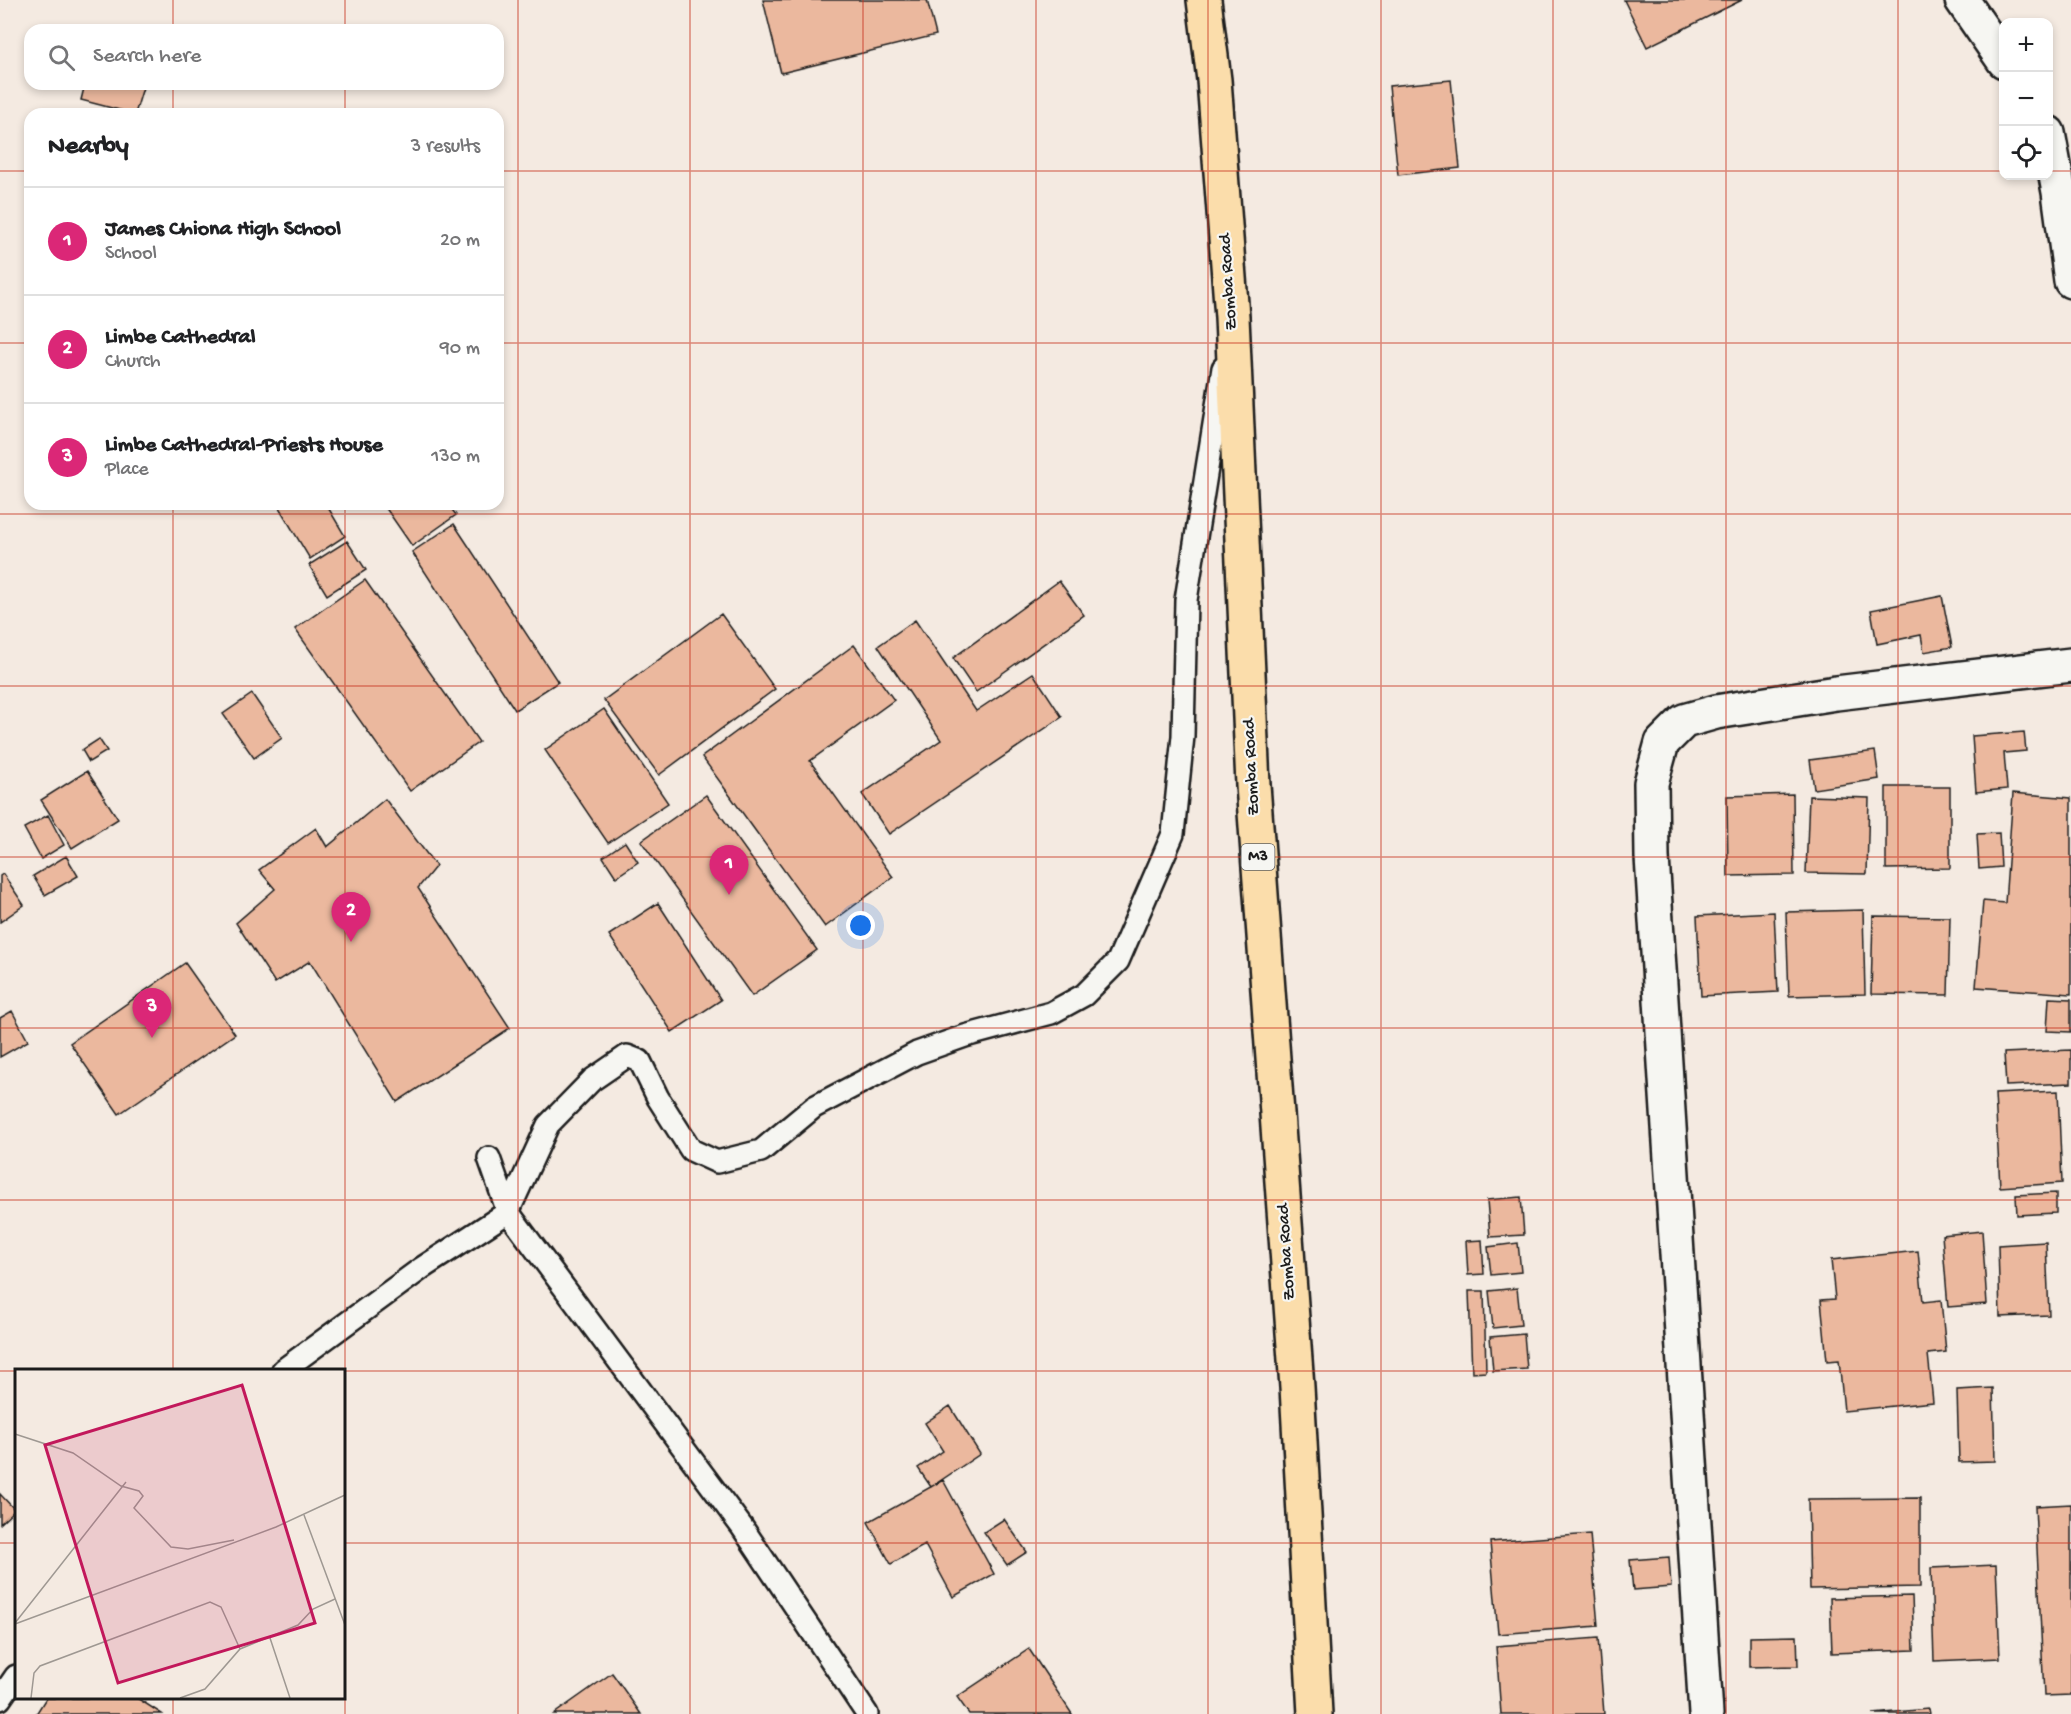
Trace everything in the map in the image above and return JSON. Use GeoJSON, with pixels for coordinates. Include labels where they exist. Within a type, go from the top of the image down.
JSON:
{"type":"FeatureCollection","features":[{"type":"Feature","properties":{"kind":"highway","name":"Zomba Road"},"geometry":{"type":"LineString","coordinates":[[1204,0],[1214,80],[1232,317],[1253,785],[1297,1387],[1315,1714]]}},
{"type":"Feature","properties":{"kind":"street"},"geometry":{"type":"LineString","coordinates":[[1962,0],[1999,54]]}},
{"type":"Feature","properties":{"kind":"street"},"geometry":{"type":"LineString","coordinates":[[2053,154],[2071,281]]}},
{"type":"Feature","properties":{"kind":"street"},"geometry":{"type":"LineString","coordinates":[[1706,1714],[1652,857],[1651,783],[1662,743],[1684,721],[1716,712],[1836,693],[2071,665]]}},
{"type":"Feature","properties":{"kind":"lane"},"geometry":{"type":"LineString","coordinates":[[286,1369],[422,1268],[508,1212],[548,1125],[592,1080],[627,1056],[640,1061],[658,1098],[691,1150],[717,1162],[760,1151],[814,1107],[917,1053],[965,1036],[1051,1012],[1084,994],[1118,961],[1173,834],[1183,736],[1186,600],[1232,317]]}},
{"type":"Feature","properties":{"kind":"lane"},"geometry":{"type":"LineString","coordinates":[[489,1158],[508,1212],[741,1527],[867,1714]]}},
{"type":"Feature","properties":{"kind":"lane"},"geometry":{"type":"LineString","coordinates":[[0,1699],[15,1677]]}},
{"type":"Feature","properties":{"kind":"building"},"geometry":{"type":"Polygon","coordinates":[[[763,0],[927,0],[936,35],[781,73],[763,0]]]}},
{"type":"Feature","properties":{"kind":"building"},"geometry":{"type":"Polygon","coordinates":[[[1624,0],[1742,0],[1647,47],[1624,0]]]}},
{"type":"Feature","properties":{"kind":"building"},"geometry":{"type":"Polygon","coordinates":[[[1451,80],[1460,168],[1398,175],[1389,86],[1451,80]]]}},
{"type":"Feature","properties":{"kind":"building"},"geometry":{"type":"Polygon","coordinates":[[[84,90],[142,90],[137,108],[112,108],[81,100],[84,90]]]}},
{"type":"Feature","properties":{"kind":"building"},"geometry":{"type":"Polygon","coordinates":[[[281,510],[330,510],[345,536],[310,559],[281,510]]]}},
{"type":"Feature","properties":{"kind":"building"},"geometry":{"type":"Polygon","coordinates":[[[387,510],[452,510],[456,515],[412,546],[387,510]]]}},
{"type":"Feature","properties":{"kind":"building"},"geometry":{"type":"Polygon","coordinates":[[[454,524],[558,682],[515,710],[412,552],[454,524]]]}},
{"type":"Feature","properties":{"kind":"building"},"geometry":{"type":"Polygon","coordinates":[[[347,541],[366,570],[327,595],[309,565],[347,541]]]}},
{"type":"Feature","properties":{"kind":"building"},"geometry":{"type":"Polygon","coordinates":[[[365,580],[479,742],[410,791],[295,629],[365,580]]]}},
{"type":"Feature","properties":{"kind":"building"},"geometry":{"type":"Polygon","coordinates":[[[1059,581],[1084,615],[976,692],[953,658],[1059,581]]]}},
{"type":"Feature","properties":{"kind":"building"},"geometry":{"type":"Polygon","coordinates":[[[1942,596],[1952,647],[1924,652],[1921,635],[1877,644],[1871,610],[1942,596]]]}},
{"type":"Feature","properties":{"kind":"building"},"geometry":{"type":"Polygon","coordinates":[[[721,614],[775,689],[659,775],[604,700],[721,614]]]}},
{"type":"Feature","properties":{"kind":"building"},"geometry":{"type":"Polygon","coordinates":[[[915,620],[976,711],[1033,673],[1062,717],[889,834],[862,794],[941,740],[878,646],[915,620]]]}},
{"type":"Feature","properties":{"kind":"building"},"geometry":{"type":"Polygon","coordinates":[[[854,645],[894,700],[810,761],[893,877],[825,927],[702,757],[854,645]]]}},
{"type":"Feature","properties":{"kind":"building"},"geometry":{"type":"Polygon","coordinates":[[[252,694],[282,738],[254,758],[223,714],[252,694]]]}},
{"type":"Feature","properties":{"kind":"building"},"geometry":{"type":"Polygon","coordinates":[[[604,709],[668,803],[608,843],[545,750],[604,709]]]}},
{"type":"Feature","properties":{"kind":"building"},"geometry":{"type":"Polygon","coordinates":[[[2024,732],[2026,751],[2004,753],[2007,789],[1976,792],[1972,736],[2024,732]]]}},
{"type":"Feature","properties":{"kind":"building"},"geometry":{"type":"Polygon","coordinates":[[[99,739],[107,751],[89,762],[82,750],[99,739]]]}},
{"type":"Feature","properties":{"kind":"building"},"geometry":{"type":"Polygon","coordinates":[[[1875,751],[1879,779],[1814,789],[1810,760],[1875,751]]]}},
{"type":"Feature","properties":{"kind":"building"},"geometry":{"type":"Polygon","coordinates":[[[87,771],[118,819],[72,848],[41,800],[87,771]]]}},
{"type":"Feature","properties":{"kind":"building"},"geometry":{"type":"Polygon","coordinates":[[[1886,787],[1950,787],[1950,868],[1886,869],[1886,787]]]}},
{"type":"Feature","properties":{"kind":"building"},"geometry":{"type":"Polygon","coordinates":[[[2013,793],[2071,798],[2071,994],[1976,987],[1983,901],[2005,903],[2013,793]]]}},
{"type":"Feature","properties":{"kind":"building"},"geometry":{"type":"Polygon","coordinates":[[[1793,794],[1794,875],[1728,876],[1727,796],[1793,794]]]}},
{"type":"Feature","properties":{"kind":"building"},"geometry":{"type":"Polygon","coordinates":[[[706,795],[817,950],[752,996],[641,841],[706,795]]]}},
{"type":"Feature","properties":{"kind":"building"},"geometry":{"type":"Polygon","coordinates":[[[1809,796],[1869,798],[1867,874],[1806,873],[1809,796]]]}},
{"type":"Feature","properties":{"kind":"building"},"geometry":{"type":"Polygon","coordinates":[[[385,799],[436,866],[418,888],[510,1028],[397,1102],[310,961],[275,983],[236,923],[275,889],[259,870],[316,828],[327,847],[385,799]]]}},
{"type":"Feature","properties":{"kind":"building"},"geometry":{"type":"Polygon","coordinates":[[[48,815],[64,845],[41,859],[24,828],[48,815]]]}},
{"type":"Feature","properties":{"kind":"building"},"geometry":{"type":"Polygon","coordinates":[[[1999,833],[2001,867],[1979,869],[1977,834],[1999,833]]]}},
{"type":"Feature","properties":{"kind":"building"},"geometry":{"type":"Polygon","coordinates":[[[625,842],[638,862],[616,877],[603,857],[625,842]]]}},
{"type":"Feature","properties":{"kind":"building"},"geometry":{"type":"Polygon","coordinates":[[[66,856],[78,876],[45,895],[33,876],[66,856]]]}},
{"type":"Feature","properties":{"kind":"building"},"geometry":{"type":"Polygon","coordinates":[[[3,874],[24,905],[0,922],[0,876],[3,874]]]}},
{"type":"Feature","properties":{"kind":"building"},"geometry":{"type":"Polygon","coordinates":[[[658,903],[721,1000],[672,1032],[609,935],[658,903]]]}},
{"type":"Feature","properties":{"kind":"building"},"geometry":{"type":"Polygon","coordinates":[[[1863,910],[1865,994],[1789,996],[1786,912],[1863,910]]]}},
{"type":"Feature","properties":{"kind":"building"},"geometry":{"type":"Polygon","coordinates":[[[1774,912],[1778,992],[1701,996],[1697,916],[1774,912]]]}},
{"type":"Feature","properties":{"kind":"building"},"geometry":{"type":"Polygon","coordinates":[[[1873,916],[1950,917],[1948,995],[1871,994],[1873,916]]]}},
{"type":"Feature","properties":{"kind":"building"},"geometry":{"type":"Polygon","coordinates":[[[185,963],[235,1034],[119,1114],[70,1043],[185,963]]]}},
{"type":"Feature","properties":{"kind":"building"},"geometry":{"type":"Polygon","coordinates":[[[2049,998],[2071,999],[2071,1032],[2047,1031],[2049,998]]]}},
{"type":"Feature","properties":{"kind":"building"},"geometry":{"type":"Polygon","coordinates":[[[12,1011],[28,1041],[0,1057],[0,1018],[12,1011]]]}},
{"type":"Feature","properties":{"kind":"building"},"geometry":{"type":"Polygon","coordinates":[[[2071,1050],[2071,1083],[2006,1086],[2004,1053],[2071,1050]]]}},
{"type":"Feature","properties":{"kind":"building"},"geometry":{"type":"Polygon","coordinates":[[[2058,1091],[2062,1183],[2000,1187],[1995,1094],[2058,1091]]]}},
{"type":"Feature","properties":{"kind":"building"},"geometry":{"type":"Polygon","coordinates":[[[2056,1193],[2056,1213],[2017,1215],[2016,1195],[2056,1193]]]}},
{"type":"Feature","properties":{"kind":"building"},"geometry":{"type":"Polygon","coordinates":[[[1521,1197],[1524,1235],[1490,1237],[1487,1200],[1521,1197]]]}},
{"type":"Feature","properties":{"kind":"building"},"geometry":{"type":"Polygon","coordinates":[[[1982,1231],[1987,1304],[1948,1307],[1942,1235],[1982,1231]]]}},
{"type":"Feature","properties":{"kind":"building"},"geometry":{"type":"Polygon","coordinates":[[[1482,1240],[1484,1274],[1468,1275],[1466,1241],[1482,1240]]]}},
{"type":"Feature","properties":{"kind":"building"},"geometry":{"type":"Polygon","coordinates":[[[2046,1242],[2049,1315],[2000,1317],[1998,1245],[2046,1242]]]}},
{"type":"Feature","properties":{"kind":"building"},"geometry":{"type":"Polygon","coordinates":[[[1518,1243],[1521,1272],[1491,1275],[1488,1247],[1518,1243]]]}},
{"type":"Feature","properties":{"kind":"building"},"geometry":{"type":"Polygon","coordinates":[[[1918,1251],[1923,1302],[1941,1300],[1946,1352],[1928,1354],[1933,1402],[1844,1411],[1839,1360],[1827,1361],[1821,1300],[1835,1299],[1831,1260],[1918,1251]]]}},
{"type":"Feature","properties":{"kind":"building"},"geometry":{"type":"Polygon","coordinates":[[[1517,1288],[1521,1325],[1493,1328],[1489,1291],[1517,1288]]]}},
{"type":"Feature","properties":{"kind":"building"},"geometry":{"type":"Polygon","coordinates":[[[1469,1291],[1484,1291],[1486,1372],[1472,1373],[1469,1291]]]}},
{"type":"Feature","properties":{"kind":"building"},"geometry":{"type":"Polygon","coordinates":[[[1524,1334],[1527,1369],[1493,1371],[1490,1337],[1524,1334]]]}},
{"type":"Feature","properties":{"kind":"building"},"geometry":{"type":"Polygon","coordinates":[[[1993,1388],[1995,1461],[1959,1462],[1957,1390],[1993,1388]]]}},
{"type":"Feature","properties":{"kind":"building"},"geometry":{"type":"Polygon","coordinates":[[[950,1406],[980,1454],[931,1487],[918,1468],[943,1451],[925,1423],[950,1406]]]}},
{"type":"Feature","properties":{"kind":"building"},"geometry":{"type":"Polygon","coordinates":[[[943,1480],[994,1574],[953,1597],[925,1545],[891,1564],[868,1522],[943,1480]]]}},
{"type":"Feature","properties":{"kind":"building"},"geometry":{"type":"Polygon","coordinates":[[[0,1494],[15,1510],[0,1524],[0,1494]]]}},
{"type":"Feature","properties":{"kind":"building"},"geometry":{"type":"Polygon","coordinates":[[[1920,1498],[1920,1587],[1810,1589],[1808,1499],[1920,1498]]]}},
{"type":"Feature","properties":{"kind":"building"},"geometry":{"type":"Polygon","coordinates":[[[2071,1504],[2071,1695],[2044,1696],[2035,1506],[2071,1504]]]}},
{"type":"Feature","properties":{"kind":"building"},"geometry":{"type":"Polygon","coordinates":[[[1004,1519],[1027,1552],[1007,1565],[984,1532],[1004,1519]]]}},
{"type":"Feature","properties":{"kind":"building"},"geometry":{"type":"Polygon","coordinates":[[[1590,1534],[1598,1626],[1498,1634],[1490,1542],[1590,1534]]]}},
{"type":"Feature","properties":{"kind":"building"},"geometry":{"type":"Polygon","coordinates":[[[1669,1557],[1671,1587],[1633,1590],[1630,1560],[1669,1557]]]}},
{"type":"Feature","properties":{"kind":"building"},"geometry":{"type":"Polygon","coordinates":[[[1996,1565],[2000,1658],[1934,1661],[1931,1568],[1996,1565]]]}},
{"type":"Feature","properties":{"kind":"building"},"geometry":{"type":"Polygon","coordinates":[[[1912,1596],[1914,1650],[1832,1653],[1830,1598],[1912,1596]]]}},
{"type":"Feature","properties":{"kind":"building"},"geometry":{"type":"Polygon","coordinates":[[[1797,1636],[1798,1666],[1749,1667],[1749,1637],[1797,1636]]]}},
{"type":"Feature","properties":{"kind":"building"},"geometry":{"type":"Polygon","coordinates":[[[1598,1638],[1604,1714],[1501,1714],[1496,1646],[1598,1638]]]}},
{"type":"Feature","properties":{"kind":"building"},"geometry":{"type":"Polygon","coordinates":[[[1029,1649],[1072,1714],[969,1714],[957,1697],[1029,1649]]]}},
{"type":"Feature","properties":{"kind":"building"},"geometry":{"type":"Polygon","coordinates":[[[612,1673],[641,1714],[554,1714],[612,1673]]]}},
{"type":"Feature","properties":{"kind":"building"},"geometry":{"type":"Polygon","coordinates":[[[45,1699],[139,1699],[162,1714],[36,1714],[45,1699]]]}},
{"type":"Feature","properties":{"kind":"building"},"geometry":{"type":"Polygon","coordinates":[[[1928,1709],[1929,1714],[1873,1714],[1928,1709]]]}},
{"type":"Feature","properties":{"kind":"place","name":"James Chiona High School"},"geometry":{"type":"Point","coordinates":[729,895]}},
{"type":"Feature","properties":{"kind":"place","name":"Limbe Cathedral"},"geometry":{"type":"Point","coordinates":[351,942]}},
{"type":"Feature","properties":{"kind":"place","name":"Limbe Cathedral-Priests House"},"geometry":{"type":"Point","coordinates":[152,1038]}}]}
